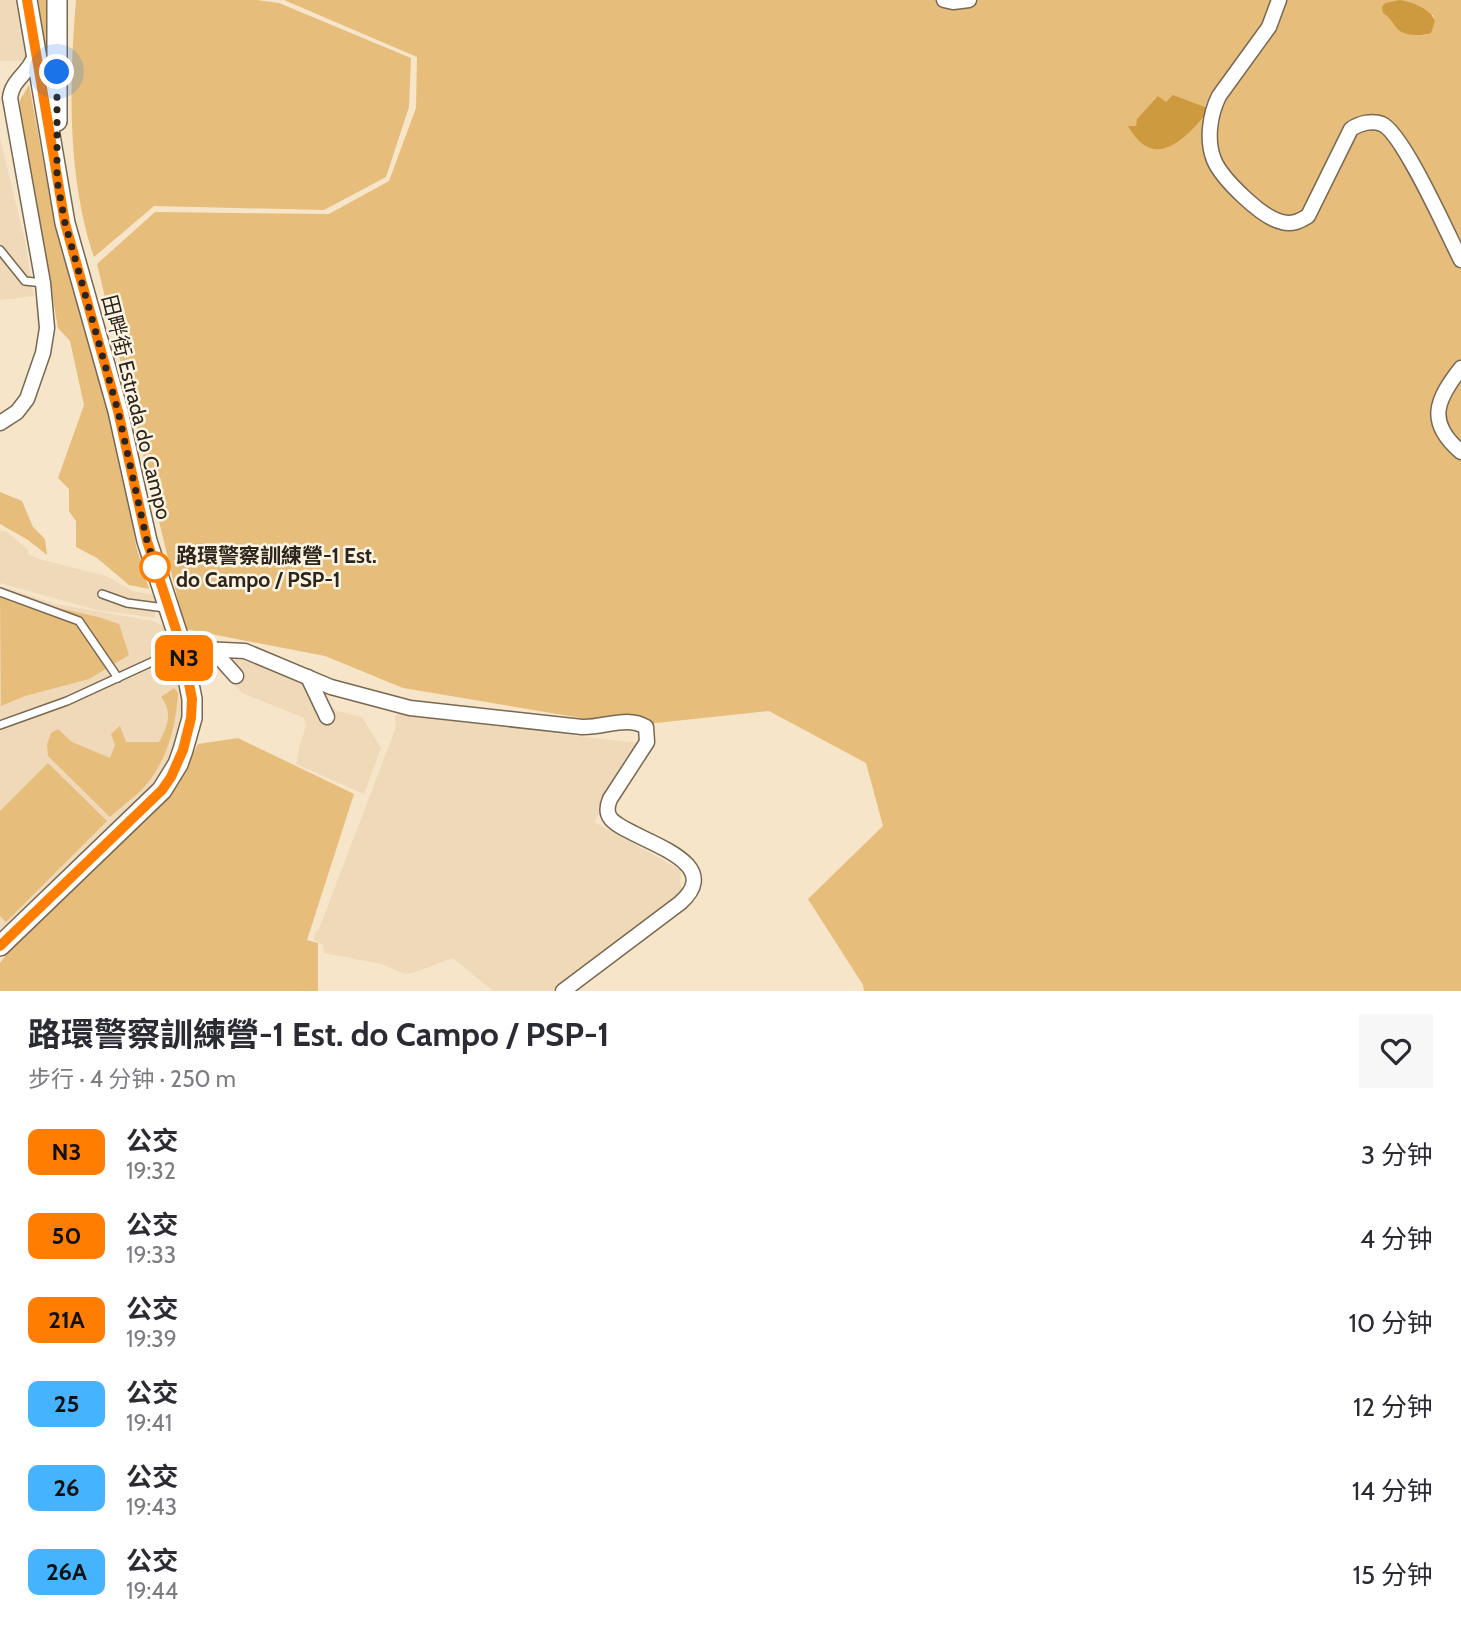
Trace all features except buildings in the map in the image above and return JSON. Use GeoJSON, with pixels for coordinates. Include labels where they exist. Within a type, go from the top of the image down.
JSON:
{"type":"FeatureCollection","features":[{"type":"Feature","properties":{"kind":"main road","name":"田畔街 Estrada do Campo"},"geometry":{"type":"LineString","coordinates":[[0,946],[162,790],[183,750],[191,718],[192,699],[182,648],[147,541],[118,411],[65,223],[27,0]]}},
{"type":"Feature","properties":{"kind":"main road","name":"田畔街 Estrada do Campo"},"geometry":{"type":"LineString","coordinates":[[57,0],[57,180]]}},
{"type":"Feature","properties":{"kind":"street"},"geometry":{"type":"LineString","coordinates":[[944,0],[970,0]]}},
{"type":"Feature","properties":{"kind":"street"},"geometry":{"type":"LineString","coordinates":[[1279,0],[1269,27],[1214,106],[1212,149],[1214,160],[1225,178],[1236,190],[1275,220],[1283,223],[1301,220],[1308,216],[1352,129],[1364,123],[1382,124],[1391,130],[1402,146],[1461,260]]}},
{"type":"Feature","properties":{"kind":"street"},"geometry":{"type":"LineString","coordinates":[[0,423],[17,412],[27,399],[34,383],[47,328],[43,283],[10,104],[10,92],[32,64],[35,52]]}},
{"type":"Feature","properties":{"kind":"street"},"geometry":{"type":"LineString","coordinates":[[20,77],[32,77],[42,89]]}},
{"type":"Feature","properties":{"kind":"street"},"geometry":{"type":"LineString","coordinates":[[1461,368],[1445,389],[1439,402],[1438,417],[1442,431],[1461,452]]}},
{"type":"Feature","properties":{"kind":"street"},"geometry":{"type":"LineString","coordinates":[[182,648],[245,651],[359,696],[425,710],[582,727],[607,726],[623,721],[638,722],[646,727],[648,742],[610,799],[607,805],[608,813],[616,823],[679,856],[691,870],[692,888],[680,903],[563,991]]}},
{"type":"Feature","properties":{"kind":"street"},"geometry":{"type":"LineString","coordinates":[[206,648],[219,657],[236,676]]}},
{"type":"Feature","properties":{"kind":"street"},"geometry":{"type":"LineString","coordinates":[[308,677],[327,717]]}},
{"type":"Feature","properties":{"kind":"lane"},"geometry":{"type":"LineString","coordinates":[[0,250],[25,281],[43,283]]}},
{"type":"Feature","properties":{"kind":"lane"},"geometry":{"type":"LineString","coordinates":[[0,592],[79,621],[118,678]]}},
{"type":"Feature","properties":{"kind":"lane"},"geometry":{"type":"LineString","coordinates":[[102,594],[127,603],[169,609]]}},
{"type":"Feature","properties":{"kind":"lane"},"geometry":{"type":"LineString","coordinates":[[0,725],[67,701],[182,648]]}},
{"type":"Feature","properties":{"kind":"shaded area"},"geometry":{"type":"Polygon","coordinates":[[[0,0],[16,0],[26,61],[0,61],[0,0]]]}},
{"type":"Feature","properties":{"kind":"shaded area"},"geometry":{"type":"Polygon","coordinates":[[[38,0],[50,0],[46,78],[38,0]]]}},
{"type":"Feature","properties":{"kind":"shaded area"},"geometry":{"type":"Polygon","coordinates":[[[76,0],[257,0],[279,3],[411,58],[409,107],[386,177],[324,210],[154,206],[94,257],[79,195],[72,130],[76,0]]]}},
{"type":"Feature","properties":{"kind":"shaded area"},"geometry":{"type":"Polygon","coordinates":[[[284,0],[1461,0],[1461,991],[864,991],[863,985],[808,899],[883,826],[866,763],[769,711],[628,726],[403,688],[325,656],[185,629],[97,264],[155,212],[329,214],[389,181],[416,108],[417,57],[284,0]],[[1433,15],[1390,17],[1405,32],[1426,35],[1435,21],[1433,15]]]}},
{"type":"Feature","properties":{"kind":"shaded area"},"geometry":{"type":"Polygon","coordinates":[[[1400,0],[1415,4],[1430,13],[1435,21],[1431,33],[1403,33],[1383,13],[1382,7],[1385,3],[1400,0]]]}},
{"type":"Feature","properties":{"kind":"shaded area"},"geometry":{"type":"Polygon","coordinates":[[[29,85],[53,213],[89,325],[126,483],[136,546],[149,589],[129,585],[97,558],[76,547],[76,521],[69,511],[69,489],[58,478],[84,405],[70,341],[58,328],[20,110],[20,100],[29,85]]]}},
{"type":"Feature","properties":{"kind":"shaded area"},"geometry":{"type":"Polygon","coordinates":[[[1173,95],[1210,109],[1181,139],[1160,149],[1149,148],[1138,140],[1128,126],[1136,126],[1137,119],[1158,96],[1166,102],[1173,95]]]}},
{"type":"Feature","properties":{"kind":"shaded area"},"geometry":{"type":"Polygon","coordinates":[[[0,138],[25,241],[34,296],[0,300],[0,138]]]}},
{"type":"Feature","properties":{"kind":"shaded area"},"geometry":{"type":"Polygon","coordinates":[[[0,492],[22,501],[33,527],[45,539],[47,555],[0,524],[0,492]]]}},
{"type":"Feature","properties":{"kind":"shaded area"},"geometry":{"type":"Polygon","coordinates":[[[0,530],[7,532],[28,550],[28,554],[39,559],[106,576],[133,591],[155,595],[155,618],[97,610],[0,583],[0,530]]]}},
{"type":"Feature","properties":{"kind":"shaded area"},"geometry":{"type":"Polygon","coordinates":[[[0,586],[55,604],[153,621],[166,628],[184,699],[181,727],[161,777],[8,927],[0,929],[0,586]]]}},
{"type":"Feature","properties":{"kind":"shaded area"},"geometry":{"type":"Polygon","coordinates":[[[0,595],[119,624],[129,655],[89,679],[25,696],[1,706],[0,595]]]}},
{"type":"Feature","properties":{"kind":"shaded area"},"geometry":{"type":"Polygon","coordinates":[[[226,660],[251,660],[321,688],[329,704],[337,711],[362,717],[381,748],[364,794],[296,764],[306,726],[304,718],[242,693],[216,665],[226,660]]]}},
{"type":"Feature","properties":{"kind":"shaded area"},"geometry":{"type":"Polygon","coordinates":[[[174,688],[178,693],[175,716],[162,760],[146,785],[110,817],[48,756],[47,744],[51,733],[58,729],[72,742],[110,758],[115,745],[111,734],[120,726],[126,742],[159,742],[168,719],[167,708],[161,697],[174,688]]]}},
{"type":"Feature","properties":{"kind":"shaded area"},"geometry":{"type":"Polygon","coordinates":[[[401,711],[408,712],[410,716],[637,743],[639,747],[594,822],[681,870],[680,884],[683,889],[678,893],[678,898],[552,991],[493,991],[453,958],[404,974],[382,964],[324,953],[323,945],[314,940],[315,933],[319,929],[396,727],[395,716],[401,711]]]}},
{"type":"Feature","properties":{"kind":"shaded area"},"geometry":{"type":"Polygon","coordinates":[[[238,738],[354,794],[307,940],[318,943],[318,991],[0,991],[0,963],[12,947],[148,815],[179,781],[198,744],[238,738]]]}},
{"type":"Feature","properties":{"kind":"shaded area"},"geometry":{"type":"Polygon","coordinates":[[[48,763],[107,821],[6,922],[0,916],[0,811],[48,763]]]}},
{"type":"Feature","properties":{"kind":"bus line","name":"N3"},"geometry":{"type":"LineString","coordinates":[[0,946],[162,790],[178,764],[188,735],[192,699],[182,648],[147,541],[118,411],[65,223],[27,0]]}},
{"type":"Feature","properties":{"kind":"place","name":"路環警察訓練營-1 Est. do Campo / PSP-1"},"geometry":{"type":"Point","coordinates":[155,567]}},
{"type":"Feature","properties":{"kind":"route"},"geometry":{"type":"LineString","coordinates":[[57,72],[57,180],[65,223],[118,411],[147,541],[157,572],[155,567]]}}]}
